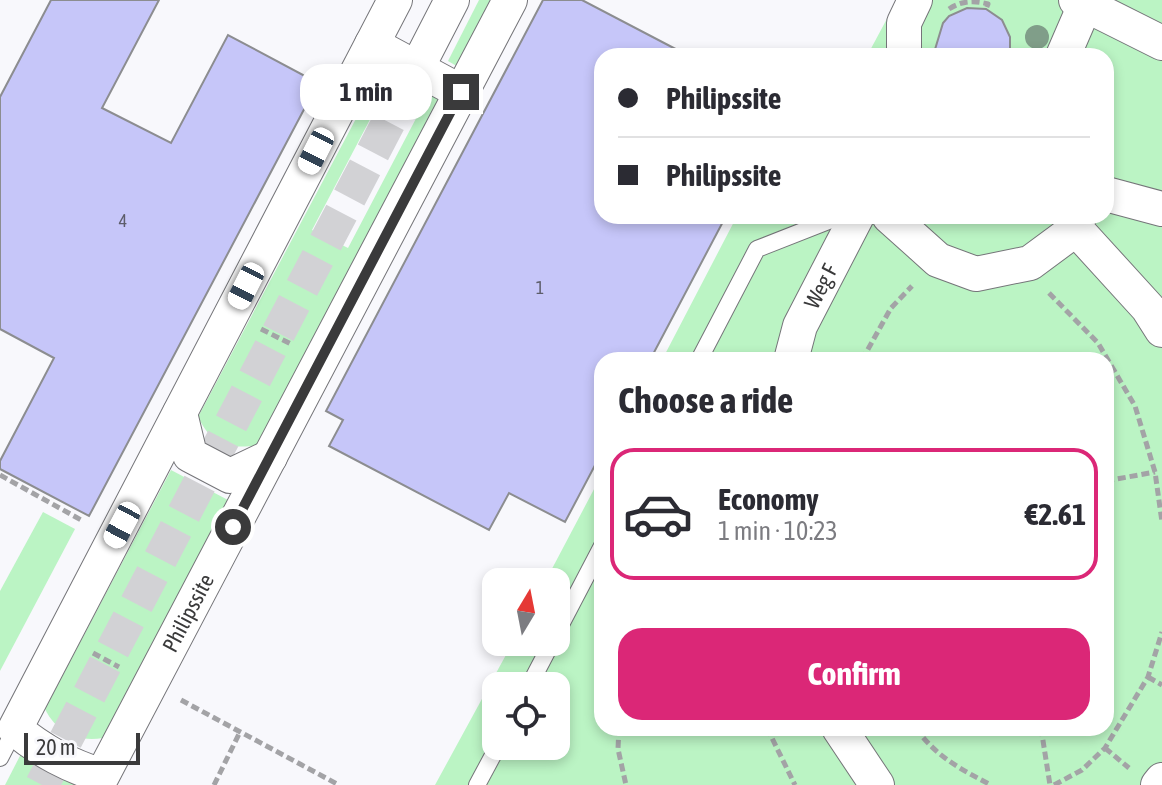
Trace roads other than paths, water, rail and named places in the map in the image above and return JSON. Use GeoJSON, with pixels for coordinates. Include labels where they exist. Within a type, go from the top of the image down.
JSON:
{"type":"FeatureCollection","features":[{"type":"Feature","properties":{"kind":"street"},"geometry":{"type":"LineString","coordinates":[[106,782],[40,750],[8,744],[395,0]]}},
{"type":"Feature","properties":{"kind":"street"},"geometry":{"type":"LineString","coordinates":[[417,68],[452,0]]}},
{"type":"Feature","properties":{"kind":"street","name":"Philipssite"},"geometry":{"type":"LineString","coordinates":[[106,782],[151,684],[510,0]]}},
{"type":"Feature","properties":{"kind":"street"},"geometry":{"type":"LineString","coordinates":[[1066,48],[1081,2],[1162,43]]}},
{"type":"Feature","properties":{"kind":"street"},"geometry":{"type":"LineString","coordinates":[[904,48],[904,23],[915,7]]}},
{"type":"Feature","properties":{"kind":"street"},"geometry":{"type":"LineString","coordinates":[[372,44],[461,92]]}},
{"type":"Feature","properties":{"kind":"street"},"geometry":{"type":"LineString","coordinates":[[1114,196],[1162,209]]}},
{"type":"Feature","properties":{"kind":"street","name":"Weg F"},"geometry":{"type":"LineString","coordinates":[[793,352],[800,326],[853,224]]}},
{"type":"Feature","properties":{"kind":"street"},"geometry":{"type":"LineString","coordinates":[[898,224],[938,260],[976,274],[1030,263],[1075,224]]}},
{"type":"Feature","properties":{"kind":"street"},"geometry":{"type":"LineString","coordinates":[[1079,224],[1148,308],[1162,330]]}},
{"type":"Feature","properties":{"kind":"street"},"geometry":{"type":"LineString","coordinates":[[180,413],[190,455],[230,476],[270,457]]}},
{"type":"Feature","properties":{"kind":"street"},"geometry":{"type":"LineString","coordinates":[[844,736],[877,785]]}},
{"type":"Feature","properties":{"kind":"street"},"geometry":{"type":"LineString","coordinates":[[1158,785],[1162,780]]}},
{"type":"Feature","properties":{"kind":"lane"},"geometry":{"type":"LineString","coordinates":[[703,352],[757,249],[821,224]]}},
{"type":"Feature","properties":{"kind":"lane"},"geometry":{"type":"LineString","coordinates":[[570,607],[594,561]]}},
{"type":"Feature","properties":{"kind":"lane"},"geometry":{"type":"LineString","coordinates":[[477,785],[490,760]]}},
{"type":"Feature","properties":{"kind":"tunnel"},"geometry":{"type":"LineString","coordinates":[[42,785],[417,68]]}}]}
